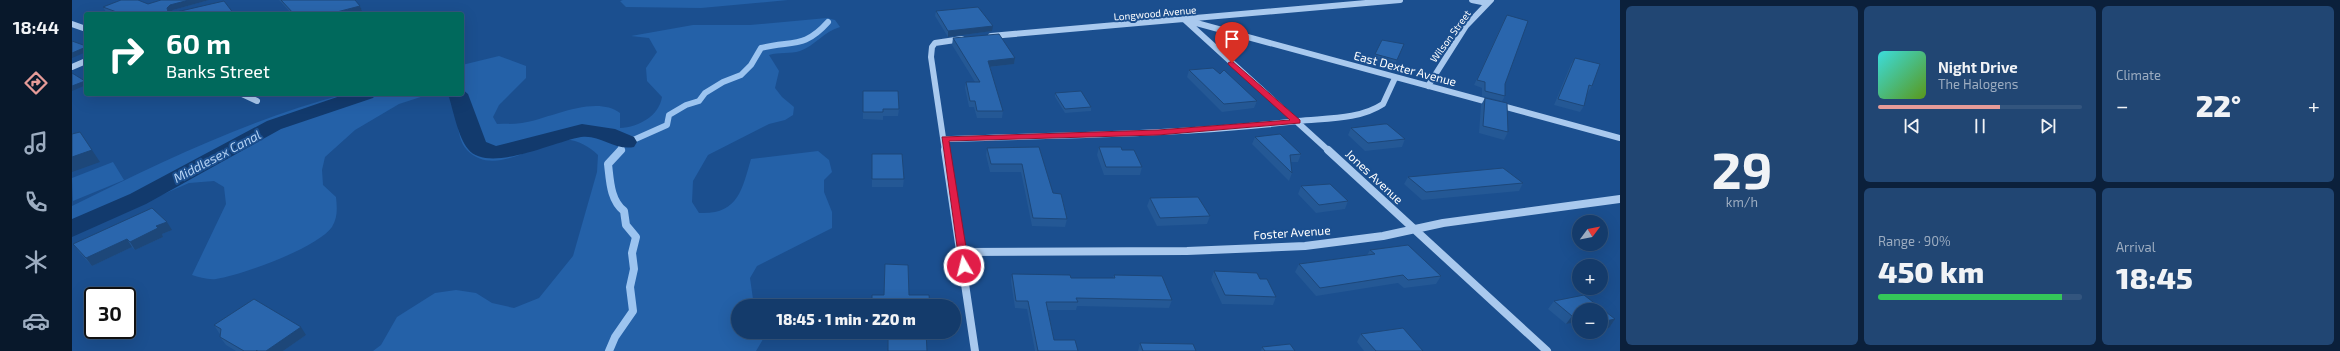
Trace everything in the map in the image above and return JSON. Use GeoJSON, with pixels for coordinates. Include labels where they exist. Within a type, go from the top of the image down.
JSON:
{"type":"FeatureCollection","features":[{"type":"Feature","properties":{"kind":"street","name":"Longwood Avenue"},"geometry":{"type":"LineString","coordinates":[[987,36],[1185,20],[1400,0]]}},
{"type":"Feature","properties":{"kind":"street"},"geometry":{"type":"LineString","coordinates":[[1472,0],[1489,1]]}},
{"type":"Feature","properties":{"kind":"street","name":"Wilson Street"},"geometry":{"type":"LineString","coordinates":[[1428,86],[1435,71],[1462,32],[1489,1]]}},
{"type":"Feature","properties":{"kind":"street","name":"East Dexter Avenue"},"geometry":{"type":"LineString","coordinates":[[1185,20],[1620,138]]}},
{"type":"Feature","properties":{"kind":"street","name":"Jones Avenue"},"geometry":{"type":"LineString","coordinates":[[1185,20],[1547,351]]}},
{"type":"Feature","properties":{"kind":"street"},"geometry":{"type":"LineString","coordinates":[[72,24],[84,28]]}},
{"type":"Feature","properties":{"kind":"street"},"geometry":{"type":"LineString","coordinates":[[971,38],[935,43],[932,47],[931,57],[945,138],[975,351]]}},
{"type":"Feature","properties":{"kind":"street"},"geometry":{"type":"LineString","coordinates":[[72,67],[84,62]]}},
{"type":"Feature","properties":{"kind":"street"},"geometry":{"type":"LineString","coordinates":[[945,138],[1158,133],[1297,122],[1347,114],[1378,107],[1385,102],[1395,78]]}},
{"type":"Feature","properties":{"kind":"street"},"geometry":{"type":"LineString","coordinates":[[247,96],[258,101]]}},
{"type":"Feature","properties":{"kind":"street","name":"Foster Avenue"},"geometry":{"type":"LineString","coordinates":[[962,252],[1187,251],[1285,247],[1362,239],[1414,230],[1443,223],[1620,199]]}},
{"type":"Feature","properties":{"kind":"shaded area"},"geometry":{"type":"Polygon","coordinates":[[[788,0],[701,8],[626,7],[620,1],[788,0]]]}},
{"type":"Feature","properties":{"kind":"shaded area"},"geometry":{"type":"Polygon","coordinates":[[[827,18],[835,20],[840,27],[829,32],[806,48],[796,52],[769,55],[779,71],[775,88],[782,97],[794,107],[793,115],[785,120],[769,124],[708,155],[693,181],[692,202],[699,213],[712,213],[722,210],[730,205],[741,190],[751,159],[818,151],[829,160],[832,172],[824,180],[824,192],[832,212],[832,228],[757,266],[750,278],[753,299],[731,299],[731,339],[763,339],[756,351],[373,351],[381,345],[397,317],[435,293],[456,290],[476,293],[492,303],[514,308],[539,298],[573,256],[597,172],[598,155],[582,143],[572,140],[562,140],[501,160],[489,161],[477,158],[467,150],[463,144],[458,130],[452,100],[449,96],[464,96],[464,65],[499,56],[526,66],[526,78],[499,105],[493,117],[497,124],[522,123],[572,109],[598,106],[610,108],[620,113],[620,128],[627,127],[641,123],[652,115],[657,110],[662,97],[647,81],[646,68],[657,52],[649,38],[631,36],[693,25],[750,25],[827,18]]]}},
{"type":"Feature","properties":{"kind":"shaded area"},"geometry":{"type":"Polygon","coordinates":[[[338,96],[424,96],[399,104],[355,130],[325,157],[322,170],[323,185],[336,197],[337,209],[335,220],[332,227],[324,235],[296,252],[243,272],[216,279],[192,275],[226,204],[224,187],[214,181],[189,183],[72,234],[72,206],[206,143],[274,116],[338,96]]]}},
{"type":"Feature","properties":{"kind":"shaded area"},"geometry":{"type":"Polygon","coordinates":[[[113,162],[124,180],[73,201],[72,178],[113,162]]]}},
{"type":"Feature","properties":{"kind":"building"},"geometry":{"type":"Polygon","coordinates":[[[121,0],[138,0],[148,4],[161,0],[189,0],[170,5],[167,8],[168,12],[117,12],[103,7],[121,0]]]}},
{"type":"Feature","properties":{"kind":"building"},"geometry":{"type":"Polygon","coordinates":[[[281,0],[355,0],[360,6],[337,12],[292,12],[281,0]]]}},
{"type":"Feature","properties":{"kind":"building"},"geometry":{"type":"Polygon","coordinates":[[[224,1],[232,12],[176,12],[224,1]]]}},
{"type":"Feature","properties":{"kind":"building"},"geometry":{"type":"Polygon","coordinates":[[[978,7],[993,26],[948,31],[936,11],[978,7]]]}},
{"type":"Feature","properties":{"kind":"building"},"geometry":{"type":"Polygon","coordinates":[[[1507,15],[1528,21],[1505,84],[1505,96],[1485,91],[1485,82],[1477,80],[1507,15]]]}},
{"type":"Feature","properties":{"kind":"building"},"geometry":{"type":"Polygon","coordinates":[[[999,34],[1015,58],[988,61],[1003,111],[977,111],[975,101],[970,101],[966,82],[980,82],[953,38],[999,34]]]}},
{"type":"Feature","properties":{"kind":"building"},"geometry":{"type":"Polygon","coordinates":[[[1382,40],[1404,44],[1397,60],[1375,54],[1382,40]]]}},
{"type":"Feature","properties":{"kind":"building"},"geometry":{"type":"Polygon","coordinates":[[[72,41],[84,45],[84,48],[72,53],[72,41]]]}},
{"type":"Feature","properties":{"kind":"building"},"geometry":{"type":"Polygon","coordinates":[[[1575,58],[1600,64],[1592,86],[1589,85],[1584,106],[1558,99],[1575,58]]]}},
{"type":"Feature","properties":{"kind":"building"},"geometry":{"type":"Polygon","coordinates":[[[1213,68],[1220,74],[1224,70],[1257,101],[1224,104],[1189,70],[1213,68]]]}},
{"type":"Feature","properties":{"kind":"building"},"geometry":{"type":"Polygon","coordinates":[[[72,73],[84,80],[84,81],[72,86],[72,73]]]}},
{"type":"Feature","properties":{"kind":"building"},"geometry":{"type":"Polygon","coordinates":[[[863,91],[898,91],[899,109],[883,109],[883,112],[863,112],[863,91]]]}},
{"type":"Feature","properties":{"kind":"building"},"geometry":{"type":"Polygon","coordinates":[[[1081,91],[1091,107],[1065,109],[1055,93],[1081,91]]]}},
{"type":"Feature","properties":{"kind":"building"},"geometry":{"type":"Polygon","coordinates":[[[1485,98],[1507,103],[1508,132],[1483,126],[1485,98]]]}},
{"type":"Feature","properties":{"kind":"building"},"geometry":{"type":"Polygon","coordinates":[[[1387,124],[1405,139],[1368,143],[1351,128],[1387,124]]]}},
{"type":"Feature","properties":{"kind":"building"},"geometry":{"type":"Polygon","coordinates":[[[80,132],[92,150],[72,157],[72,134],[80,132]]]}},
{"type":"Feature","properties":{"kind":"building"},"geometry":{"type":"Polygon","coordinates":[[[1280,134],[1301,154],[1290,155],[1292,173],[1255,137],[1280,134]]]}},
{"type":"Feature","properties":{"kind":"building"},"geometry":{"type":"Polygon","coordinates":[[[1039,147],[1053,193],[1061,194],[1067,219],[1033,218],[1022,164],[991,164],[987,148],[1039,147]]]}},
{"type":"Feature","properties":{"kind":"building"},"geometry":{"type":"Polygon","coordinates":[[[1099,147],[1121,147],[1122,150],[1134,150],[1142,167],[1106,167],[1099,147]]]}},
{"type":"Feature","properties":{"kind":"building"},"geometry":{"type":"Polygon","coordinates":[[[872,154],[902,154],[904,179],[872,179],[872,154]]]}},
{"type":"Feature","properties":{"kind":"building"},"geometry":{"type":"Polygon","coordinates":[[[1503,168],[1523,183],[1426,192],[1408,177],[1503,168]]]}},
{"type":"Feature","properties":{"kind":"building"},"geometry":{"type":"Polygon","coordinates":[[[1330,184],[1348,201],[1319,205],[1301,186],[1330,184]]]}},
{"type":"Feature","properties":{"kind":"building"},"geometry":{"type":"Polygon","coordinates":[[[1198,197],[1210,216],[1160,218],[1150,198],[1198,197]]]}},
{"type":"Feature","properties":{"kind":"building"},"geometry":{"type":"Polygon","coordinates":[[[152,208],[167,222],[156,226],[158,228],[130,242],[127,239],[86,258],[73,244],[152,208]]]}},
{"type":"Feature","properties":{"kind":"building"},"geometry":{"type":"Polygon","coordinates":[[[1408,245],[1441,276],[1408,280],[1403,275],[1320,288],[1299,264],[1375,254],[1370,250],[1408,245]]]}},
{"type":"Feature","properties":{"kind":"building"},"geometry":{"type":"Polygon","coordinates":[[[885,264],[908,265],[909,295],[929,295],[929,299],[872,299],[872,295],[884,295],[885,264]]]}},
{"type":"Feature","properties":{"kind":"building"},"geometry":{"type":"Polygon","coordinates":[[[1214,271],[1257,273],[1260,279],[1267,279],[1276,297],[1225,295],[1214,271]]]}},
{"type":"Feature","properties":{"kind":"building"},"geometry":{"type":"Polygon","coordinates":[[[1012,274],[1070,275],[1071,278],[1115,278],[1114,275],[1162,276],[1172,300],[1076,298],[1078,302],[1046,302],[1054,340],[1075,340],[1078,351],[1038,351],[1028,301],[1016,301],[1012,274]]]}},
{"type":"Feature","properties":{"kind":"building"},"geometry":{"type":"Polygon","coordinates":[[[1584,295],[1594,303],[1572,303],[1572,316],[1554,301],[1584,295]]]}},
{"type":"Feature","properties":{"kind":"building"},"geometry":{"type":"Polygon","coordinates":[[[254,299],[301,327],[266,351],[244,351],[220,337],[221,329],[214,325],[254,299]]]}},
{"type":"Feature","properties":{"kind":"building"},"geometry":{"type":"Polygon","coordinates":[[[1608,314],[1615,319],[1608,320],[1608,314]]]}},
{"type":"Feature","properties":{"kind":"building"},"geometry":{"type":"Polygon","coordinates":[[[1403,328],[1423,351],[1376,351],[1361,334],[1403,328]]]}},
{"type":"Feature","properties":{"kind":"building"},"geometry":{"type":"Polygon","coordinates":[[[888,339],[926,339],[927,351],[888,351],[888,339]]]}},
{"type":"Feature","properties":{"kind":"building"},"geometry":{"type":"Polygon","coordinates":[[[1140,343],[1193,344],[1196,351],[1143,351],[1140,343]]]}},
{"type":"Feature","properties":{"kind":"building"},"geometry":{"type":"Polygon","coordinates":[[[1290,344],[1295,351],[1265,351],[1262,347],[1290,344]]]}},
{"type":"Feature","properties":{"kind":"waterway"},"geometry":{"type":"LineString","coordinates":[[620,151],[622,145],[667,125],[669,115],[686,105],[699,101],[705,93],[723,82],[741,75],[751,65],[761,48],[804,40],[820,31],[828,22]]}},
{"type":"Feature","properties":{"kind":"waterway","name":"Middlesex Canal"},"geometry":{"type":"LineString","coordinates":[[72,229],[138,199],[274,125],[360,96]]}},
{"type":"Feature","properties":{"kind":"waterway","name":"Middlesex Canal"},"geometry":{"type":"LineString","coordinates":[[459,96],[476,145],[483,151],[496,153],[582,130],[607,134],[626,142]]}},
{"type":"Feature","properties":{"kind":"waterway"},"geometry":{"type":"LineString","coordinates":[[609,351],[615,337],[633,311],[630,287],[634,269],[632,253],[636,237],[626,225],[624,211],[613,196],[608,164],[621,150]]}},
{"type":"Feature","properties":{"kind":"route"},"geometry":{"type":"LineString","coordinates":[[964,266],[945,138],[1158,133],[1297,122],[1232,63]]}}]}
